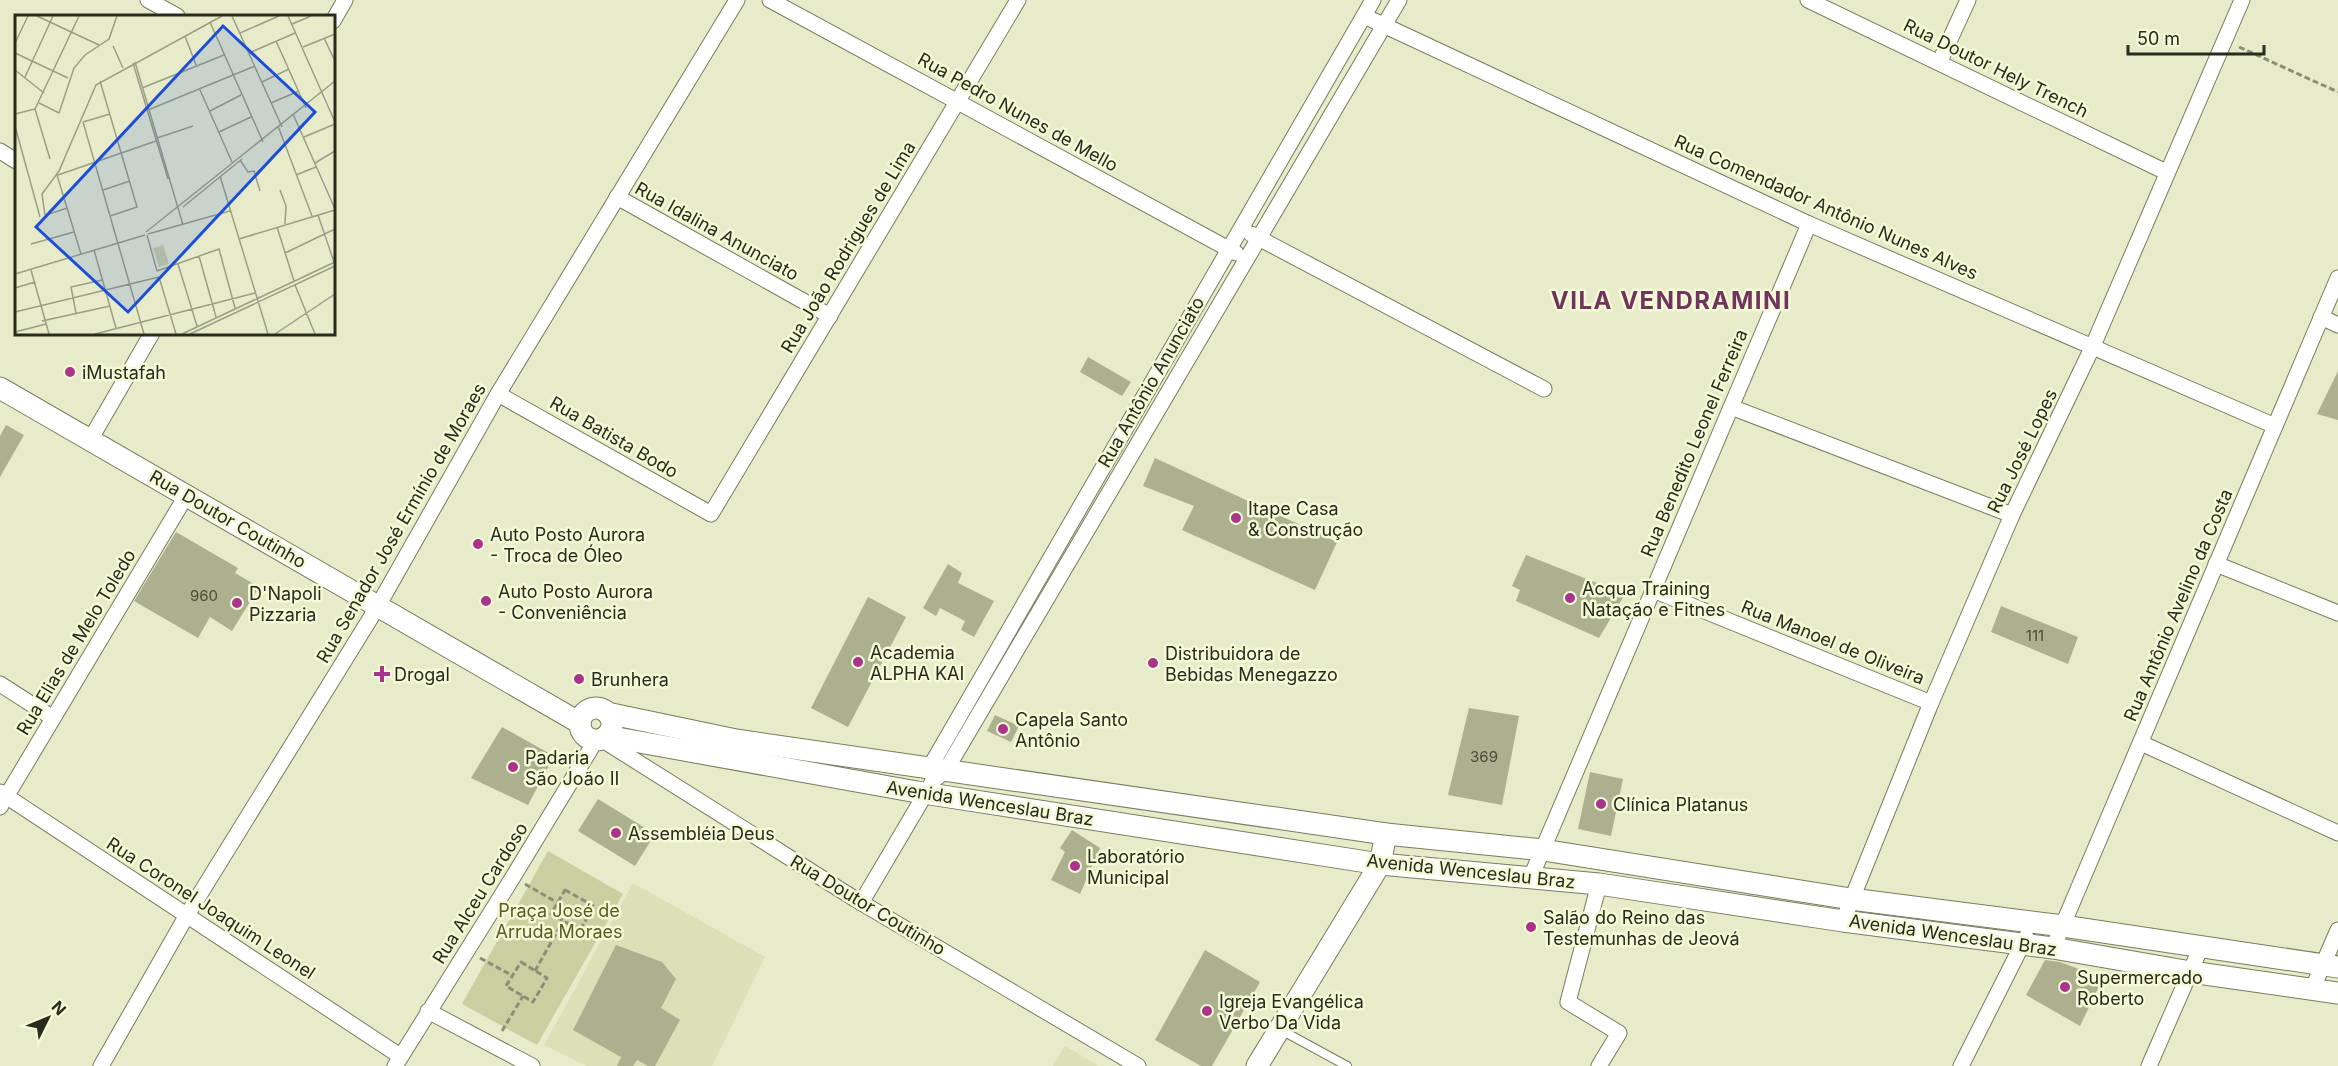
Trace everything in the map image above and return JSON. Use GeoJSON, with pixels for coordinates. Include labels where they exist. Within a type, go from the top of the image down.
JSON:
{"type":"FeatureCollection","features":[{"type":"Feature","properties":{"kind":"main road","name":"Rua Doutor Coutinho"},"geometry":{"type":"LineString","coordinates":[[0,388],[580,723]]}},
{"type":"Feature","properties":{"kind":"main road"},"geometry":{"type":"LineString","coordinates":[[598,708],[607,712],[611,727],[601,738],[586,736],[580,723],[584,713],[598,708]]}},
{"type":"Feature","properties":{"kind":"main road","name":"Avenida Wenceslau Braz"},"geometry":{"type":"LineString","coordinates":[[607,712],[736,740],[934,778],[1162,830],[1380,864],[1599,884],[1843,921],[2053,948],[2191,972],[2338,993]]}},
{"type":"Feature","properties":{"kind":"main road","name":"Avenida Wenceslau Braz"},"geometry":{"type":"LineString","coordinates":[[601,738],[934,778],[1166,802],[1386,834],[1543,849],[1851,899],[2062,926],[2331,966]]}},
{"type":"Feature","properties":{"kind":"main road"},"geometry":{"type":"LineString","coordinates":[[1162,830],[1166,802]]}},
{"type":"Feature","properties":{"kind":"main road"},"geometry":{"type":"LineString","coordinates":[[1257,1066],[1380,864],[1386,834]]}},
{"type":"Feature","properties":{"kind":"street"},"geometry":{"type":"LineString","coordinates":[[148,0],[175,15]]}},
{"type":"Feature","properties":{"kind":"street"},"geometry":{"type":"LineString","coordinates":[[334,19],[345,0]]}},
{"type":"Feature","properties":{"kind":"street","name":"Rua Senador José Ermínio de Moraes"},"geometry":{"type":"LineString","coordinates":[[101,1066],[187,915],[378,606],[498,394],[737,0]]}},
{"type":"Feature","properties":{"kind":"street","name":"Rua Pedro Nunes de Mello"},"geometry":{"type":"LineString","coordinates":[[770,0],[1246,259]]}},
{"type":"Feature","properties":{"kind":"street","name":"Rua João Rodrigues de Lima"},"geometry":{"type":"LineString","coordinates":[[711,514],[1018,0]]}},
{"type":"Feature","properties":{"kind":"street","name":"Rua Antônio Anunciato"},"geometry":{"type":"LineString","coordinates":[[934,778],[1023,605],[1373,0]]}},
{"type":"Feature","properties":{"kind":"street","name":"Rua Antônio Anunciato"},"geometry":{"type":"LineString","coordinates":[[861,903],[934,778],[1039,612],[1399,0]]}},
{"type":"Feature","properties":{"kind":"street","name":"Rua Doutor Hely Trench"},"geometry":{"type":"LineString","coordinates":[[1808,0],[1940,61],[2166,172]]}},
{"type":"Feature","properties":{"kind":"street"},"geometry":{"type":"LineString","coordinates":[[1940,61],[1968,0]]}},
{"type":"Feature","properties":{"kind":"street","name":"Rua José Lopes"},"geometry":{"type":"LineString","coordinates":[[1843,921],[1931,703],[2012,515],[2092,348],[2242,0]]}},
{"type":"Feature","properties":{"kind":"street","name":"Rua Comendador Antônio Nunes Alves"},"geometry":{"type":"LineString","coordinates":[[1364,16],[1809,224],[2275,426]]}},
{"type":"Feature","properties":{"kind":"street"},"geometry":{"type":"LineString","coordinates":[[0,151],[15,160]]}},
{"type":"Feature","properties":{"kind":"street","name":"Rua Idalina Anunciato"},"geometry":{"type":"LineString","coordinates":[[618,197],[830,316]]}},
{"type":"Feature","properties":{"kind":"street","name":"Rua Benedito Leonel Ferreira"},"geometry":{"type":"LineString","coordinates":[[1531,877],[1809,224]]}},
{"type":"Feature","properties":{"kind":"street"},"geometry":{"type":"LineString","coordinates":[[1240,228],[1544,389]]}},
{"type":"Feature","properties":{"kind":"street","name":"Rua Antônio Avelino da Costa"},"geometry":{"type":"LineString","coordinates":[[2053,948],[2338,278]]}},
{"type":"Feature","properties":{"kind":"street"},"geometry":{"type":"LineString","coordinates":[[2321,317],[2338,325]]}},
{"type":"Feature","properties":{"kind":"street"},"geometry":{"type":"LineString","coordinates":[[90,440],[151,334]]}},
{"type":"Feature","properties":{"kind":"street","name":"Rua Batista Bodo"},"geometry":{"type":"LineString","coordinates":[[498,394],[711,514]]}},
{"type":"Feature","properties":{"kind":"street"},"geometry":{"type":"LineString","coordinates":[[1731,407],[2012,515]]}},
{"type":"Feature","properties":{"kind":"street"},"geometry":{"type":"LineString","coordinates":[[1109,456],[1125,465]]}},
{"type":"Feature","properties":{"kind":"street","name":"Rua Elias de Melo Toledo"},"geometry":{"type":"LineString","coordinates":[[2,798],[53,718],[186,496]]}},
{"type":"Feature","properties":{"kind":"street"},"geometry":{"type":"LineString","coordinates":[[2216,564],[2338,613]]}},
{"type":"Feature","properties":{"kind":"street","name":"Rua Manoel de Oliveira"},"geometry":{"type":"LineString","coordinates":[[1653,590],[1931,703]]}},
{"type":"Feature","properties":{"kind":"street"},"geometry":{"type":"LineString","coordinates":[[1023,605],[1039,612]]}},
{"type":"Feature","properties":{"kind":"street"},"geometry":{"type":"LineString","coordinates":[[0,684],[53,718]]}},
{"type":"Feature","properties":{"kind":"street","name":"Rua Alceu Cardoso"},"geometry":{"type":"LineString","coordinates":[[398,1061],[601,738]]}},
{"type":"Feature","properties":{"kind":"street","name":"Rua Doutor Coutinho"},"geometry":{"type":"LineString","coordinates":[[601,738],[861,903],[1138,1066]]}},
{"type":"Feature","properties":{"kind":"street"},"geometry":{"type":"LineString","coordinates":[[2140,742],[2338,833]]}},
{"type":"Feature","properties":{"kind":"street","name":"Rua Coronel Joaquim Leonel"},"geometry":{"type":"LineString","coordinates":[[2,798],[187,915],[398,1061]]}},
{"type":"Feature","properties":{"kind":"street"},"geometry":{"type":"LineString","coordinates":[[1599,884],[1568,1002],[1619,1033],[1599,1066]]}},
{"type":"Feature","properties":{"kind":"street"},"geometry":{"type":"LineString","coordinates":[[1961,1066],[2033,922]]}},
{"type":"Feature","properties":{"kind":"street"},"geometry":{"type":"LineString","coordinates":[[2312,990],[2331,966],[2338,930]]}},
{"type":"Feature","properties":{"kind":"street"},"geometry":{"type":"LineString","coordinates":[[2149,1066],[2200,947]]}},
{"type":"Feature","properties":{"kind":"street"},"geometry":{"type":"LineString","coordinates":[[428,1011],[532,1066]]}},
{"type":"Feature","properties":{"kind":"lane"},"geometry":{"type":"LineString","coordinates":[[1279,1029],[1347,1066]]}},
{"type":"Feature","properties":{"kind":"path"},"geometry":{"type":"LineString","coordinates":[[2226,41],[2338,92]]}},
{"type":"Feature","properties":{"kind":"path"},"geometry":{"type":"LineString","coordinates":[[513,877],[558,903]]}},
{"type":"Feature","properties":{"kind":"path"},"geometry":{"type":"LineString","coordinates":[[565,890],[594,906],[580,930],[551,914],[558,903],[565,890]]}},
{"type":"Feature","properties":{"kind":"path"},"geometry":{"type":"LineString","coordinates":[[536,971],[564,921]]}},
{"type":"Feature","properties":{"kind":"path"},"geometry":{"type":"LineString","coordinates":[[467,951],[513,976]]}},
{"type":"Feature","properties":{"kind":"path"},"geometry":{"type":"LineString","coordinates":[[520,962],[547,978],[533,1002],[506,987],[513,976],[520,962]]}},
{"type":"Feature","properties":{"kind":"path"},"geometry":{"type":"LineString","coordinates":[[493,1046],[523,996]]}},
{"type":"Feature","properties":{"kind":"shaded area"},"geometry":{"type":"Polygon","coordinates":[[[633,883],[765,957],[712,1066],[587,1066],[544,1045],[633,883]]]}},
{"type":"Feature","properties":{"kind":"shaded area"},"geometry":{"type":"Polygon","coordinates":[[[1065,1046],[1099,1066],[1053,1066],[1065,1046]]]}},
{"type":"Feature","properties":{"kind":"green space","name":"Praça José de Arruda Moraes"},"geometry":{"type":"Polygon","coordinates":[[[548,851],[623,894],[537,1045],[462,1004],[548,851]]]}},
{"type":"Feature","properties":{"kind":"building"},"geometry":{"type":"Polygon","coordinates":[[[1088,357],[1131,382],[1122,396],[1080,372],[1088,357]]]}},
{"type":"Feature","properties":{"kind":"building"},"geometry":{"type":"Polygon","coordinates":[[[2338,371],[2338,420],[2317,414],[2338,371]]]}},
{"type":"Feature","properties":{"kind":"building"},"geometry":{"type":"Polygon","coordinates":[[[6,425],[24,435],[0,477],[0,436],[6,425]]]}},
{"type":"Feature","properties":{"kind":"building","name":"Itape Casa & Construção"},"geometry":{"type":"Polygon","coordinates":[[[1155,458],[1337,542],[1315,590],[1182,530],[1194,506],[1143,486],[1155,458]]]}},
{"type":"Feature","properties":{"kind":"building"},"geometry":{"type":"Polygon","coordinates":[[[176,532],[238,568],[235,573],[259,587],[232,631],[210,617],[198,638],[134,601],[176,532]]]}},
{"type":"Feature","properties":{"kind":"building","name":"Acqua Training Natação e Fitnes"},"geometry":{"type":"Polygon","coordinates":[[[1526,555],[1625,594],[1599,638],[1516,601],[1520,590],[1512,586],[1526,555]]]}},
{"type":"Feature","properties":{"kind":"building"},"geometry":{"type":"Polygon","coordinates":[[[948,564],[962,573],[958,583],[994,601],[974,637],[961,630],[965,621],[940,608],[936,616],[923,608],[948,564]]]}},
{"type":"Feature","properties":{"kind":"building","name":"Academia ALPHA KAI"},"geometry":{"type":"Polygon","coordinates":[[[868,597],[906,617],[848,727],[811,708],[868,597]]]}},
{"type":"Feature","properties":{"kind":"building"},"geometry":{"type":"Polygon","coordinates":[[[2001,606],[2078,637],[2068,664],[1991,632],[2001,606]]]}},
{"type":"Feature","properties":{"kind":"building"},"geometry":{"type":"Polygon","coordinates":[[[1469,708],[1519,716],[1502,805],[1448,795],[1469,708]]]}},
{"type":"Feature","properties":{"kind":"building","name":"Capela Santo Antônio"},"geometry":{"type":"Polygon","coordinates":[[[995,715],[1019,726],[1011,742],[987,731],[995,715]]]}},
{"type":"Feature","properties":{"kind":"building","name":"Padaria São João II"},"geometry":{"type":"Polygon","coordinates":[[[502,727],[554,756],[528,805],[471,778],[502,727]]]}},
{"type":"Feature","properties":{"kind":"building","name":"Clínica Platanus"},"geometry":{"type":"Polygon","coordinates":[[[1590,772],[1623,779],[1611,836],[1578,829],[1590,772]]]}},
{"type":"Feature","properties":{"kind":"building","name":"Assembléia Deus"},"geometry":{"type":"Polygon","coordinates":[[[598,799],[655,834],[635,866],[578,831],[598,799]]]}},
{"type":"Feature","properties":{"kind":"building","name":"Laboratório Municipal"},"geometry":{"type":"Polygon","coordinates":[[[1072,830],[1100,848],[1080,894],[1051,880],[1065,852],[1060,848],[1072,830]]]}},
{"type":"Feature","properties":{"kind":"building"},"geometry":{"type":"Polygon","coordinates":[[[616,945],[662,962],[676,979],[661,1008],[680,1020],[655,1066],[648,1066],[637,1060],[633,1066],[617,1066],[621,1057],[573,1030],[616,945]]]}},
{"type":"Feature","properties":{"kind":"building","name":"Igreja Evangélica Verbo Da Vida"},"geometry":{"type":"Polygon","coordinates":[[[1205,950],[1260,982],[1212,1066],[1201,1066],[1155,1040],[1205,950]]]}},
{"type":"Feature","properties":{"kind":"building","name":"Supermercado Roberto"},"geometry":{"type":"Polygon","coordinates":[[[2045,960],[2060,962],[2103,978],[2080,1026],[2026,995],[2045,960]]]}},
{"type":"Feature","properties":{"kind":"place","name":"iMustafah"},"geometry":{"type":"Point","coordinates":[70,372]}},
{"type":"Feature","properties":{"kind":"place","name":"Itape Casa & Construção"},"geometry":{"type":"Point","coordinates":[1236,518]}},
{"type":"Feature","properties":{"kind":"place","name":"Auto Posto Aurora - Troca de Óleo"},"geometry":{"type":"Point","coordinates":[478,544]}},
{"type":"Feature","properties":{"kind":"place","name":"Acqua Training Natação e Fitnes"},"geometry":{"type":"Point","coordinates":[1570,598]}},
{"type":"Feature","properties":{"kind":"place","name":"Auto Posto Aurora - Conveniência"},"geometry":{"type":"Point","coordinates":[486,601]}},
{"type":"Feature","properties":{"kind":"place","name":"D'Napoli Pizzaria"},"geometry":{"type":"Point","coordinates":[237,603]}},
{"type":"Feature","properties":{"kind":"place","name":"Academia ALPHA KAI"},"geometry":{"type":"Point","coordinates":[858,662]}},
{"type":"Feature","properties":{"kind":"place","name":"Distribuidora de Bebidas Menegazzo"},"geometry":{"type":"Point","coordinates":[1153,663]}},
{"type":"Feature","properties":{"kind":"place","name":"Drogal"},"geometry":{"type":"Point","coordinates":[382,674]}},
{"type":"Feature","properties":{"kind":"place","name":"Brunhera"},"geometry":{"type":"Point","coordinates":[579,679]}},
{"type":"Feature","properties":{"kind":"place","name":"Capela Santo Antônio"},"geometry":{"type":"Point","coordinates":[1003,729]}},
{"type":"Feature","properties":{"kind":"place","name":"Padaria São João II"},"geometry":{"type":"Point","coordinates":[513,767]}},
{"type":"Feature","properties":{"kind":"place","name":"Clínica Platanus"},"geometry":{"type":"Point","coordinates":[1601,804]}},
{"type":"Feature","properties":{"kind":"place","name":"Assembléia Deus"},"geometry":{"type":"Point","coordinates":[616,833]}},
{"type":"Feature","properties":{"kind":"place","name":"Laboratório Municipal"},"geometry":{"type":"Point","coordinates":[1075,866]}},
{"type":"Feature","properties":{"kind":"place","name":"Salão do Reino das Testemunhas de Jeová"},"geometry":{"type":"Point","coordinates":[1531,927]}},
{"type":"Feature","properties":{"kind":"place","name":"Supermercado Roberto"},"geometry":{"type":"Point","coordinates":[2065,987]}},
{"type":"Feature","properties":{"kind":"place","name":"Igreja Evangélica Verbo Da Vida"},"geometry":{"type":"Point","coordinates":[1207,1011]}},
{"type":"Feature","properties":{"kind":"district","name":"VILA VENDRAMINI"},"geometry":{"type":"Point","coordinates":[1671,300]}}]}
